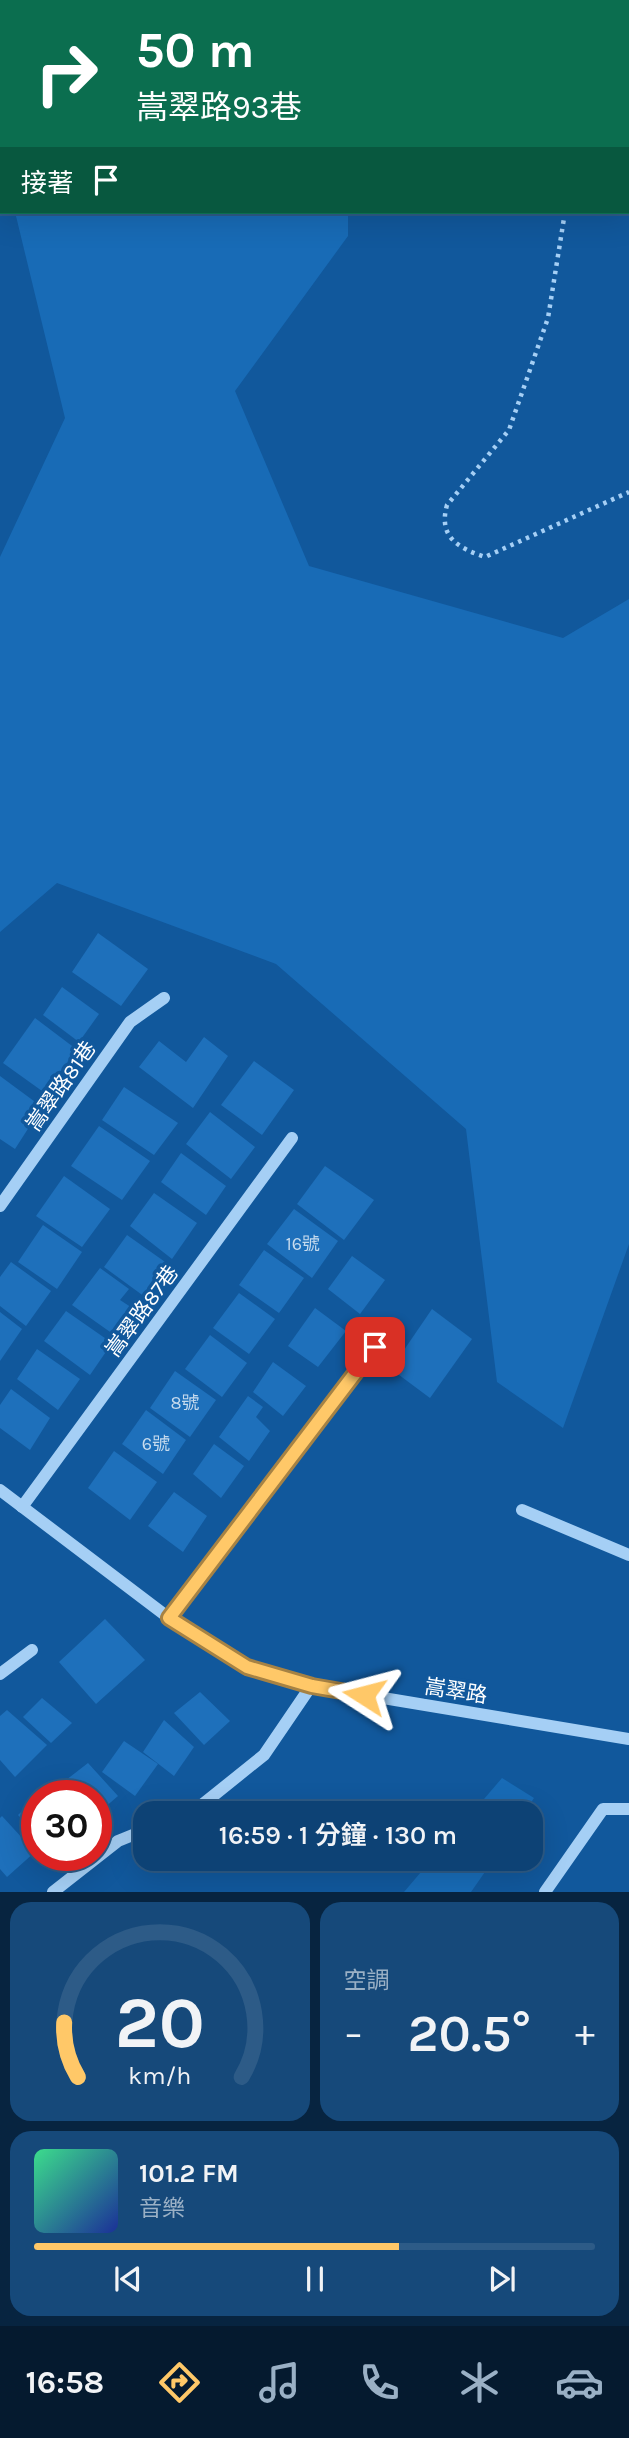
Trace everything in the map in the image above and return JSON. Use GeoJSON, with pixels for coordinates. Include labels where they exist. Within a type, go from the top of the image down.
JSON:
{"type":"FeatureCollection","features":[{"type":"Feature","properties":{"kind":"street","name":"嵩翠路81巷"},"geometry":{"type":"LineString","coordinates":[[0,1206],[130,1022],[164,998]]}},
{"type":"Feature","properties":{"kind":"street","name":"嵩翠路87巷"},"geometry":{"type":"LineString","coordinates":[[22,1507],[292,1138]]}},
{"type":"Feature","properties":{"kind":"street"},"geometry":{"type":"LineString","coordinates":[[169,1618],[375,1347]]}},
{"type":"Feature","properties":{"kind":"street","name":"嵩翠路"},"geometry":{"type":"LineString","coordinates":[[0,1490],[169,1618],[247,1667],[312,1686],[629,1739]]}},
{"type":"Feature","properties":{"kind":"street"},"geometry":{"type":"LineString","coordinates":[[522,1510],[629,1555]]}},
{"type":"Feature","properties":{"kind":"street"},"geometry":{"type":"LineString","coordinates":[[0,1674],[32,1650]]}},
{"type":"Feature","properties":{"kind":"street"},"geometry":{"type":"LineString","coordinates":[[207,1801],[264,1755],[312,1686]]}},
{"type":"Feature","properties":{"kind":"street"},"geometry":{"type":"LineString","coordinates":[[545,1892],[603,1809],[629,1809]]}},
{"type":"Feature","properties":{"kind":"street"},"geometry":{"type":"LineString","coordinates":[[53,1892],[118,1841],[133,1835]]}},
{"type":"Feature","properties":{"kind":"path"},"geometry":{"type":"LineString","coordinates":[[565,214],[548,318],[509,430],[447,505],[444,518],[449,538],[467,551],[485,557],[629,492]]}},
{"type":"Feature","properties":{"kind":"shaded area"},"geometry":{"type":"Polygon","coordinates":[[[15,214],[348,214],[348,236],[235,391],[309,566],[563,638],[629,599],[629,1244],[563,1428],[497,1382],[466,1129],[276,964],[57,883],[0,932],[0,557],[65,418],[15,214]]]}},
{"type":"Feature","properties":{"kind":"shaded area"},"geometry":{"type":"Polygon","coordinates":[[[502,1778],[534,1798],[532,1801],[482,1801],[502,1778]]]}},
{"type":"Feature","properties":{"kind":"shaded area"},"geometry":{"type":"Polygon","coordinates":[[[422,1871],[486,1871],[471,1892],[404,1892],[422,1871]]]}},
{"type":"Feature","properties":{"kind":"building"},"geometry":{"type":"Polygon","coordinates":[[[98,933],[148,969],[121,1006],[72,972],[98,933]]]}},
{"type":"Feature","properties":{"kind":"building"},"geometry":{"type":"Polygon","coordinates":[[[62,987],[99,1014],[79,1042],[43,1015],[62,987]]]}},
{"type":"Feature","properties":{"kind":"building"},"geometry":{"type":"Polygon","coordinates":[[[35,1018],[80,1052],[49,1096],[3,1063],[35,1018]]]}},
{"type":"Feature","properties":{"kind":"building"},"geometry":{"type":"Polygon","coordinates":[[[204,1037],[228,1056],[193,1108],[139,1067],[159,1041],[186,1062],[204,1037]]]}},
{"type":"Feature","properties":{"kind":"building"},"geometry":{"type":"Polygon","coordinates":[[[254,1061],[294,1090],[262,1135],[221,1105],[254,1061]]]}},
{"type":"Feature","properties":{"kind":"building"},"geometry":{"type":"Polygon","coordinates":[[[0,1076],[42,1107],[15,1149],[0,1139],[0,1076]]]}},
{"type":"Feature","properties":{"kind":"building"},"geometry":{"type":"Polygon","coordinates":[[[124,1087],[178,1123],[154,1155],[102,1120],[124,1087]]]}},
{"type":"Feature","properties":{"kind":"building"},"geometry":{"type":"Polygon","coordinates":[[[210,1112],[255,1147],[231,1179],[186,1144],[210,1112]]]}},
{"type":"Feature","properties":{"kind":"building"},"geometry":{"type":"Polygon","coordinates":[[[99,1126],[150,1161],[122,1200],[71,1166],[99,1126]]]}},
{"type":"Feature","properties":{"kind":"building"},"geometry":{"type":"Polygon","coordinates":[[[181,1153],[226,1186],[206,1215],[161,1182],[181,1153]]]}},
{"type":"Feature","properties":{"kind":"building"},"geometry":{"type":"Polygon","coordinates":[[[325,1166],[374,1200],[344,1240],[297,1204],[325,1166]]]}},
{"type":"Feature","properties":{"kind":"building"},"geometry":{"type":"Polygon","coordinates":[[[64,1176],[110,1209],[82,1247],[36,1216],[64,1176]]]}},
{"type":"Feature","properties":{"kind":"building"},"geometry":{"type":"Polygon","coordinates":[[[154,1193],[197,1223],[172,1259],[130,1226],[154,1193]]]}},
{"type":"Feature","properties":{"kind":"building"},"geometry":{"type":"Polygon","coordinates":[[[294,1209],[338,1241],[312,1278],[267,1244],[294,1209]]]}},
{"type":"Feature","properties":{"kind":"building"},"geometry":{"type":"Polygon","coordinates":[[[43,1225],[82,1252],[57,1289],[18,1262],[43,1225]]]}},
{"type":"Feature","properties":{"kind":"building"},"geometry":{"type":"Polygon","coordinates":[[[127,1235],[168,1264],[145,1297],[104,1267],[127,1235]]]}},
{"type":"Feature","properties":{"kind":"building"},"geometry":{"type":"Polygon","coordinates":[[[264,1250],[304,1278],[279,1313],[239,1285],[264,1250]]]}},
{"type":"Feature","properties":{"kind":"building"},"geometry":{"type":"Polygon","coordinates":[[[352,1256],[385,1280],[360,1314],[328,1289],[352,1256]]]}},
{"type":"Feature","properties":{"kind":"building"},"geometry":{"type":"Polygon","coordinates":[[[11,1262],[51,1291],[26,1326],[0,1306],[0,1277],[11,1262]]]}},
{"type":"Feature","properties":{"kind":"building"},"geometry":{"type":"Polygon","coordinates":[[[100,1268],[129,1289],[120,1300],[140,1313],[120,1339],[72,1305],[100,1268]]]}},
{"type":"Feature","properties":{"kind":"building"},"geometry":{"type":"Polygon","coordinates":[[[239,1293],[275,1319],[249,1354],[213,1328],[239,1293]]]}},
{"type":"Feature","properties":{"kind":"building"},"geometry":{"type":"Polygon","coordinates":[[[315,1308],[346,1331],[318,1367],[288,1346],[315,1308]]]}},
{"type":"Feature","properties":{"kind":"building"},"geometry":{"type":"Polygon","coordinates":[[[432,1309],[472,1339],[430,1398],[391,1369],[432,1309]]]}},
{"type":"Feature","properties":{"kind":"building"},"geometry":{"type":"Polygon","coordinates":[[[66,1311],[112,1343],[90,1375],[44,1341],[66,1311]]]}},
{"type":"Feature","properties":{"kind":"building"},"geometry":{"type":"Polygon","coordinates":[[[0,1312],[22,1329],[0,1361],[0,1312]]]}},
{"type":"Feature","properties":{"kind":"building"},"geometry":{"type":"Polygon","coordinates":[[[210,1335],[247,1363],[222,1397],[185,1369],[210,1335]]]}},
{"type":"Feature","properties":{"kind":"building"},"geometry":{"type":"Polygon","coordinates":[[[37,1349],[80,1379],[58,1410],[17,1379],[37,1349]]]}},
{"type":"Feature","properties":{"kind":"building"},"geometry":{"type":"Polygon","coordinates":[[[273,1362],[306,1386],[283,1416],[253,1392],[273,1362]]]}},
{"type":"Feature","properties":{"kind":"building"},"geometry":{"type":"Polygon","coordinates":[[[175,1371],[216,1400],[190,1437],[150,1408],[175,1371]]]}},
{"type":"Feature","properties":{"kind":"building"},"geometry":{"type":"Polygon","coordinates":[[[11,1389],[50,1418],[30,1450],[0,1428],[0,1405],[11,1389]]]}},
{"type":"Feature","properties":{"kind":"building"},"geometry":{"type":"Polygon","coordinates":[[[248,1396],[263,1407],[256,1417],[270,1431],[249,1461],[219,1437],[248,1396]]]}},
{"type":"Feature","properties":{"kind":"building"},"geometry":{"type":"Polygon","coordinates":[[[146,1410],[186,1440],[163,1474],[122,1444],[146,1410]]]}},
{"type":"Feature","properties":{"kind":"building"},"geometry":{"type":"Polygon","coordinates":[[[214,1444],[244,1466],[221,1498],[193,1474],[214,1444]]]}},
{"type":"Feature","properties":{"kind":"building"},"geometry":{"type":"Polygon","coordinates":[[[114,1451],[157,1482],[130,1520],[88,1488],[114,1451]]]}},
{"type":"Feature","properties":{"kind":"building"},"geometry":{"type":"Polygon","coordinates":[[[174,1492],[207,1516],[183,1552],[148,1526],[174,1492]]]}},
{"type":"Feature","properties":{"kind":"building"},"geometry":{"type":"Polygon","coordinates":[[[105,1619],[145,1660],[96,1704],[59,1662],[105,1619]]]}},
{"type":"Feature","properties":{"kind":"building"},"geometry":{"type":"Polygon","coordinates":[[[200,1692],[230,1721],[204,1745],[174,1713],[200,1692]]]}},
{"type":"Feature","properties":{"kind":"building"},"geometry":{"type":"Polygon","coordinates":[[[42,1698],[72,1723],[51,1743],[23,1717],[42,1698]]]}},
{"type":"Feature","properties":{"kind":"building"},"geometry":{"type":"Polygon","coordinates":[[[7,1710],[47,1745],[15,1777],[0,1760],[0,1716],[7,1710]]]}},
{"type":"Feature","properties":{"kind":"building"},"geometry":{"type":"Polygon","coordinates":[[[164,1720],[194,1747],[174,1776],[143,1752],[164,1720]]]}},
{"type":"Feature","properties":{"kind":"building"},"geometry":{"type":"Polygon","coordinates":[[[124,1741],[158,1764],[135,1796],[102,1772],[124,1741]]]}},
{"type":"Feature","properties":{"kind":"building"},"geometry":{"type":"Polygon","coordinates":[[[88,1763],[103,1780],[66,1780],[88,1763]]]}},
{"type":"Feature","properties":{"kind":"building"},"geometry":{"type":"Polygon","coordinates":[[[112,1789],[118,1796],[112,1801],[112,1789]]]}},
{"type":"Feature","properties":{"kind":"building"},"geometry":{"type":"Polygon","coordinates":[[[2,1816],[21,1837],[21,1864],[7,1877],[0,1869],[2,1816]]]}},
{"type":"Feature","properties":{"kind":"route"},"geometry":{"type":"LineString","coordinates":[[364,1695],[312,1686],[247,1667],[169,1618],[375,1347]]}}]}
